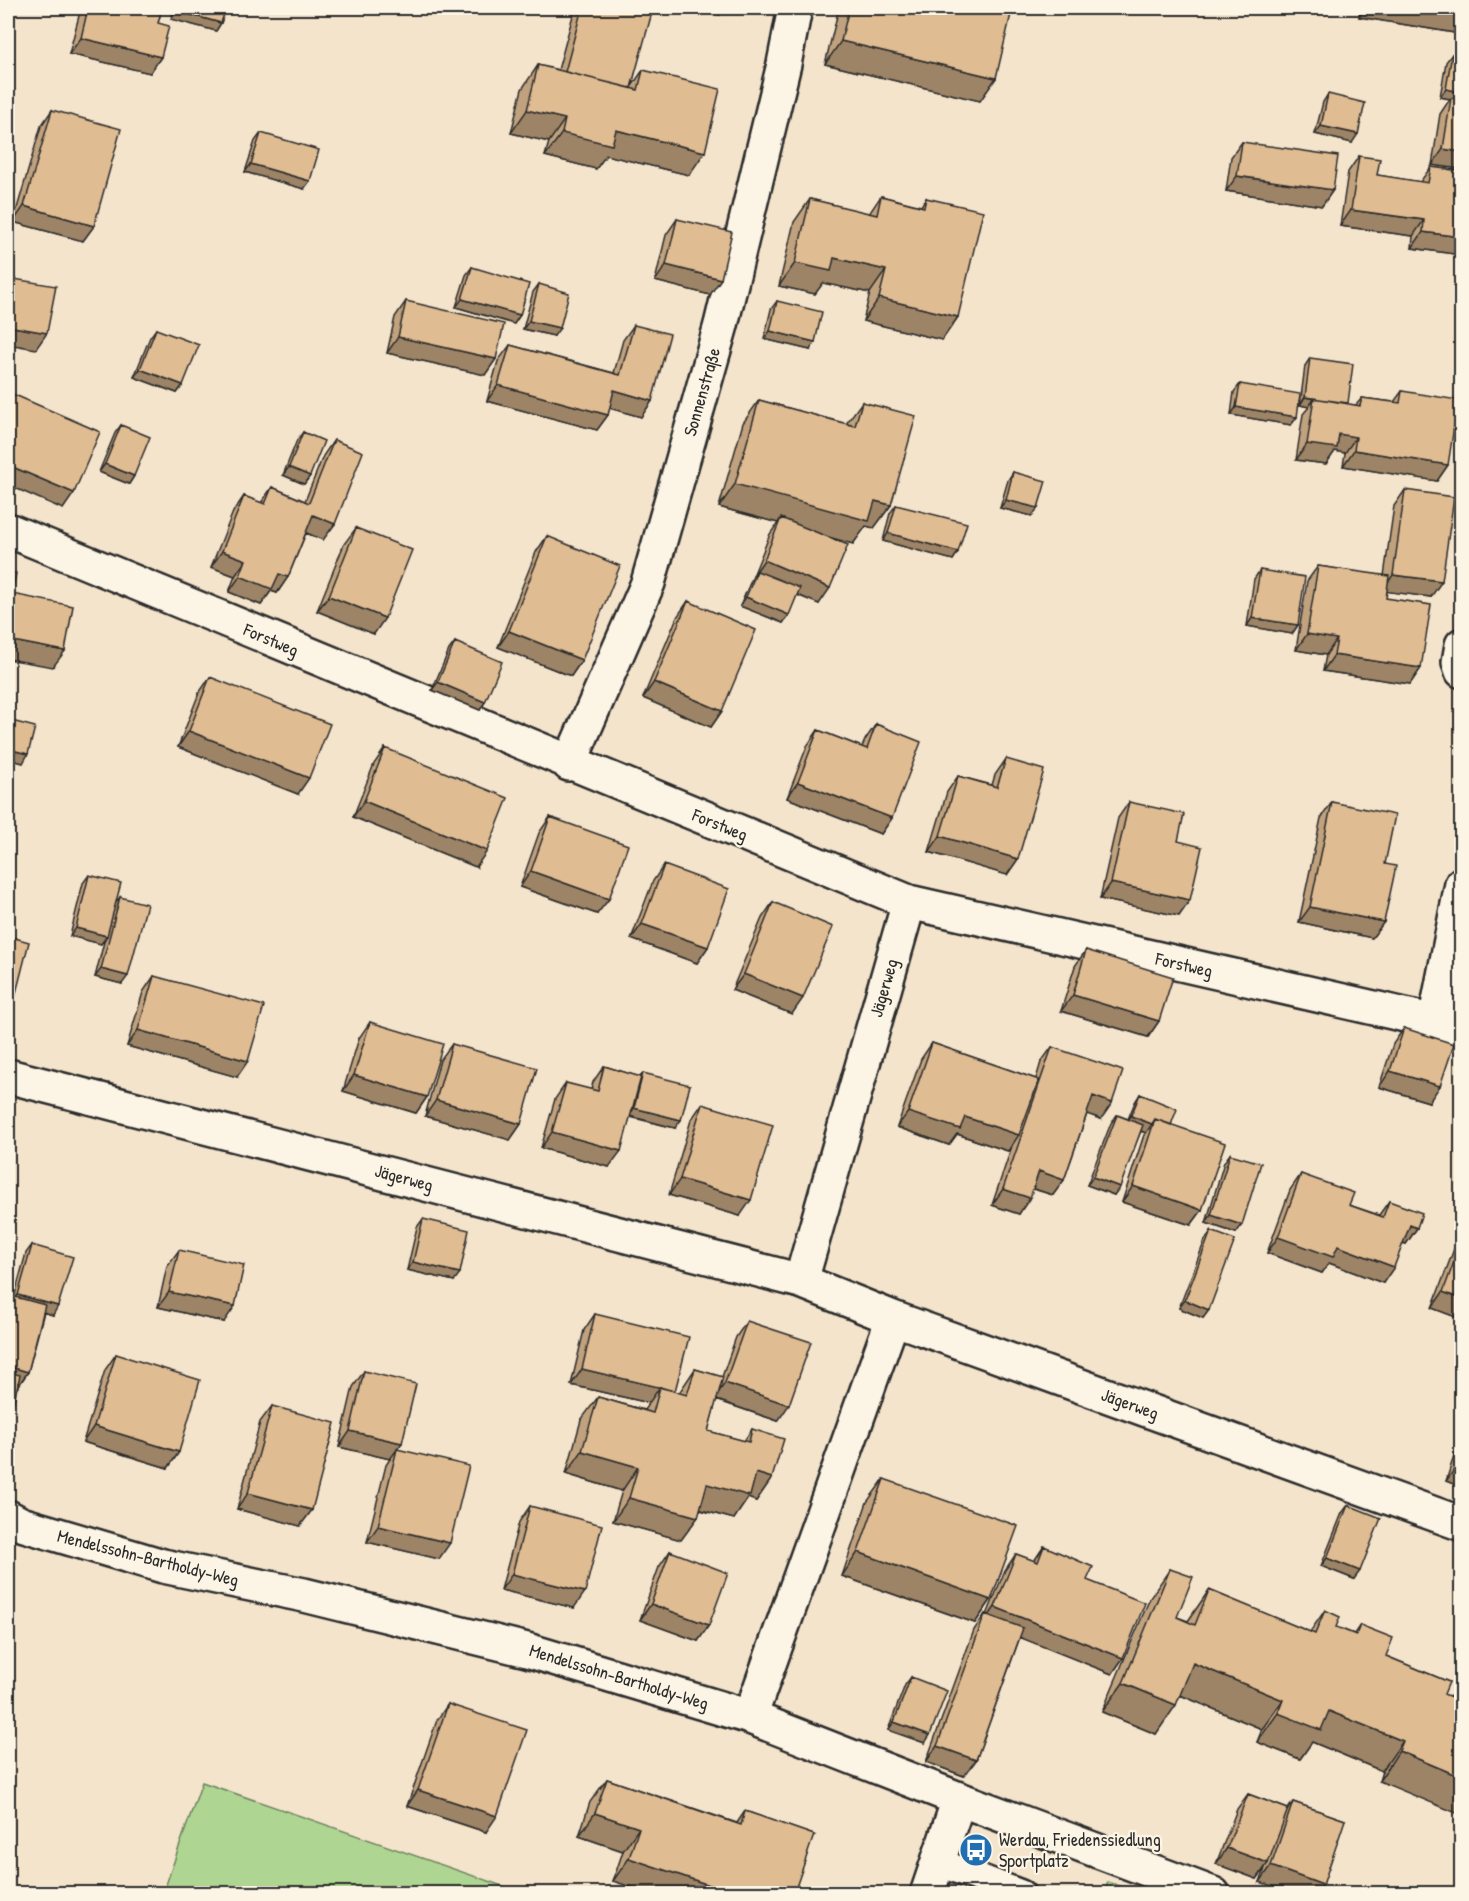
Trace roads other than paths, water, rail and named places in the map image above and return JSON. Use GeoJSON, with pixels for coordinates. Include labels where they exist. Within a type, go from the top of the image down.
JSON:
{"type":"FeatureCollection","features":[{"type":"Feature","properties":{"kind":"street","name":"Sonnenstraße"},"geometry":{"type":"LineString","coordinates":[[569,764],[648,583],[721,325],[784,64],[795,8]]}},
{"type":"Feature","properties":{"kind":"street","name":"Forstweg"},"geometry":{"type":"LineString","coordinates":[[8,530],[569,764],[909,902],[1448,1025]]}},
{"type":"Feature","properties":{"kind":"street"},"geometry":{"type":"LineString","coordinates":[[1461,645],[1459,662],[1461,671]]}},
{"type":"Feature","properties":{"kind":"street"},"geometry":{"type":"LineString","coordinates":[[1448,1025],[1461,884]]}},
{"type":"Feature","properties":{"kind":"street","name":"Jägerweg"},"geometry":{"type":"LineString","coordinates":[[801,1281],[909,902]]}},
{"type":"Feature","properties":{"kind":"street","name":"Jägerweg"},"geometry":{"type":"LineString","coordinates":[[8,1076],[801,1281],[893,1318],[1461,1524]]}},
{"type":"Feature","properties":{"kind":"street"},"geometry":{"type":"LineString","coordinates":[[750,1717],[893,1318]]}},
{"type":"Feature","properties":{"kind":"street","name":"Mendelssohn-Bartholdy-Weg"},"geometry":{"type":"LineString","coordinates":[[8,1517],[21,1524],[163,1566],[304,1595],[527,1650],[750,1717],[959,1799],[1213,1893]]}},
{"type":"Feature","properties":{"kind":"street"},"geometry":{"type":"LineString","coordinates":[[927,1893],[959,1799]]}},
{"type":"Feature","properties":{"kind":"lane"},"geometry":{"type":"LineString","coordinates":[[938,1862],[1021,1893]]}},
{"type":"Feature","properties":{"kind":"place","name":"Werdau, Friedenssiedlung Sportplatz"},"geometry":{"type":"Point","coordinates":[976,1850]}}]}
